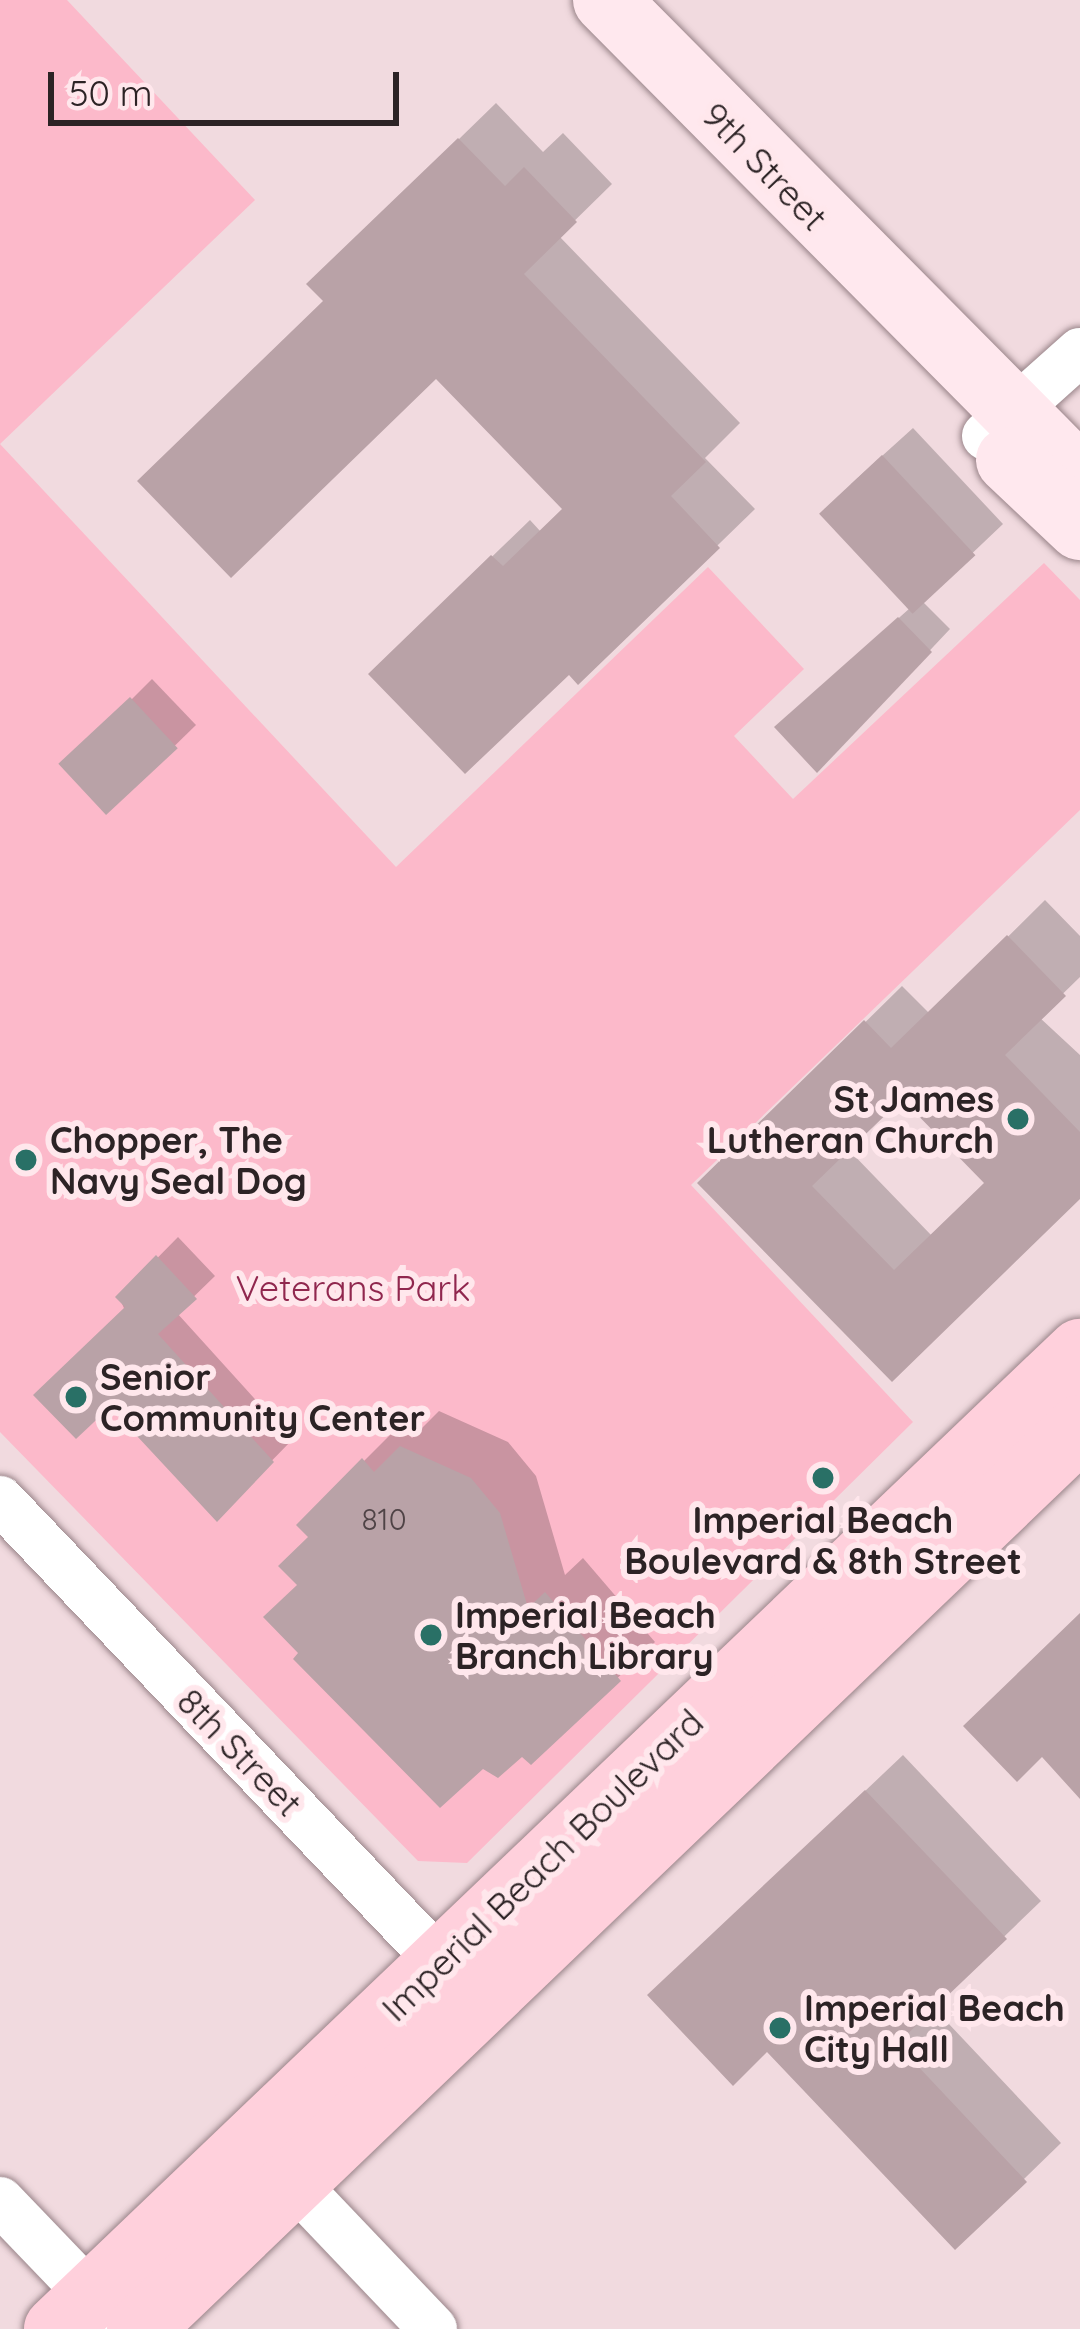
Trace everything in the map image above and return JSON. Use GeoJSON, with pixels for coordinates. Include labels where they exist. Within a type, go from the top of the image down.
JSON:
{"type":"FeatureCollection","features":[{"type":"Feature","properties":{"kind":"main road","name":"9th Street"},"geometry":{"type":"LineString","coordinates":[[606,0],[927,331],[1080,527]]}},
{"type":"Feature","properties":{"kind":"main road","name":"9th Street"},"geometry":{"type":"LineString","coordinates":[[1001,423],[1080,478]]}},
{"type":"Feature","properties":{"kind":"main road","name":"Imperial Beach Boulevard"},"geometry":{"type":"LineString","coordinates":[[102,2321],[293,2182],[460,1983],[1080,1352]]}},
{"type":"Feature","properties":{"kind":"main road","name":"Imperial Beach Boulevard"},"geometry":{"type":"LineString","coordinates":[[102,2321],[460,1983],[1080,1429]]}},
{"type":"Feature","properties":{"kind":"street"},"geometry":{"type":"LineString","coordinates":[[1001,423],[1080,352]]}},
{"type":"Feature","properties":{"kind":"street","name":"8th Street"},"geometry":{"type":"LineString","coordinates":[[0,1500],[460,1983]]}},
{"type":"Feature","properties":{"kind":"street"},"geometry":{"type":"LineString","coordinates":[[293,2182],[433,2329]]}},
{"type":"Feature","properties":{"kind":"street"},"geometry":{"type":"LineString","coordinates":[[0,2201],[102,2321]]}},
{"type":"Feature","properties":{"kind":"green space"},"geometry":{"type":"Polygon","coordinates":[[[0,0],[67,0],[255,200],[0,444],[0,0]]]}},
{"type":"Feature","properties":{"kind":"green space","name":"Veterans Park"},"geometry":{"type":"Polygon","coordinates":[[[0,444],[396,867],[708,567],[804,669],[734,736],[793,799],[1044,563],[1080,600],[1080,810],[691,1185],[913,1422],[467,1863],[418,1861],[0,1432],[0,444]]]}},
{"type":"Feature","properties":{"kind":"building"},"geometry":{"type":"Polygon","coordinates":[[[458,138],[505,186],[524,167],[577,222],[524,274],[706,462],[671,496],[720,548],[578,685],[569,675],[465,774],[368,674],[491,555],[503,566],[562,509],[436,379],[231,578],[137,481],[323,301],[306,284],[458,138]]]}},
{"type":"Feature","properties":{"kind":"building"},"geometry":{"type":"Polygon","coordinates":[[[882,455],[975,555],[913,614],[819,514],[882,455]]]}},
{"type":"Feature","properties":{"kind":"building"},"geometry":{"type":"Polygon","coordinates":[[[898,617],[932,652],[817,773],[774,727],[898,617]]]}},
{"type":"Feature","properties":{"kind":"building"},"geometry":{"type":"Polygon","coordinates":[[[130,697],[178,748],[106,815],[58,764],[130,697]]]}},
{"type":"Feature","properties":{"kind":"building"},"geometry":{"type":"Polygon","coordinates":[[[1007,935],[1066,996],[1005,1055],[1080,1132],[1080,1199],[892,1382],[697,1183],[864,1020],[891,1048],[1007,935]],[[902,1099],[812,1186],[894,1270],[984,1183],[902,1099]]]}},
{"type":"Feature","properties":{"kind":"building"},"geometry":{"type":"Polygon","coordinates":[[[156,1255],[197,1299],[158,1334],[274,1462],[217,1522],[110,1407],[76,1439],[33,1395],[125,1307],[115,1297],[156,1255]]]}},
{"type":"Feature","properties":{"kind":"building","name":"Imperial Beach Branch Library"},"geometry":{"type":"Polygon","coordinates":[[[400,1446],[471,1478],[500,1513],[528,1608],[545,1592],[621,1681],[531,1765],[522,1757],[498,1778],[483,1769],[440,1808],[293,1659],[298,1653],[263,1617],[297,1585],[278,1566],[308,1537],[296,1525],[362,1458],[374,1472],[400,1446]]]}},
{"type":"Feature","properties":{"kind":"building"},"geometry":{"type":"Polygon","coordinates":[[[1080,1613],[1080,1799],[1042,1757],[1017,1782],[963,1726],[1080,1613]]]}},
{"type":"Feature","properties":{"kind":"building","name":"Imperial Beach City Hall"},"geometry":{"type":"Polygon","coordinates":[[[865,1790],[1007,1939],[897,2044],[1027,2182],[955,2250],[767,2052],[733,2086],[647,1995],[865,1790]]]}},
{"type":"Feature","properties":{"kind":"place","name":"St James Lutheran Church"},"geometry":{"type":"Point","coordinates":[1018,1119]}},
{"type":"Feature","properties":{"kind":"place","name":"Chopper, The Navy Seal Dog"},"geometry":{"type":"Point","coordinates":[26,1160]}},
{"type":"Feature","properties":{"kind":"place","name":"Senior Community Center"},"geometry":{"type":"Point","coordinates":[76,1397]}},
{"type":"Feature","properties":{"kind":"place","name":"Imperial Beach Boulevard & 8th Street"},"geometry":{"type":"Point","coordinates":[823,1478]}},
{"type":"Feature","properties":{"kind":"place","name":"Imperial Beach Branch Library"},"geometry":{"type":"Point","coordinates":[431,1635]}},
{"type":"Feature","properties":{"kind":"place","name":"Imperial Beach City Hall"},"geometry":{"type":"Point","coordinates":[780,2028]}}]}
